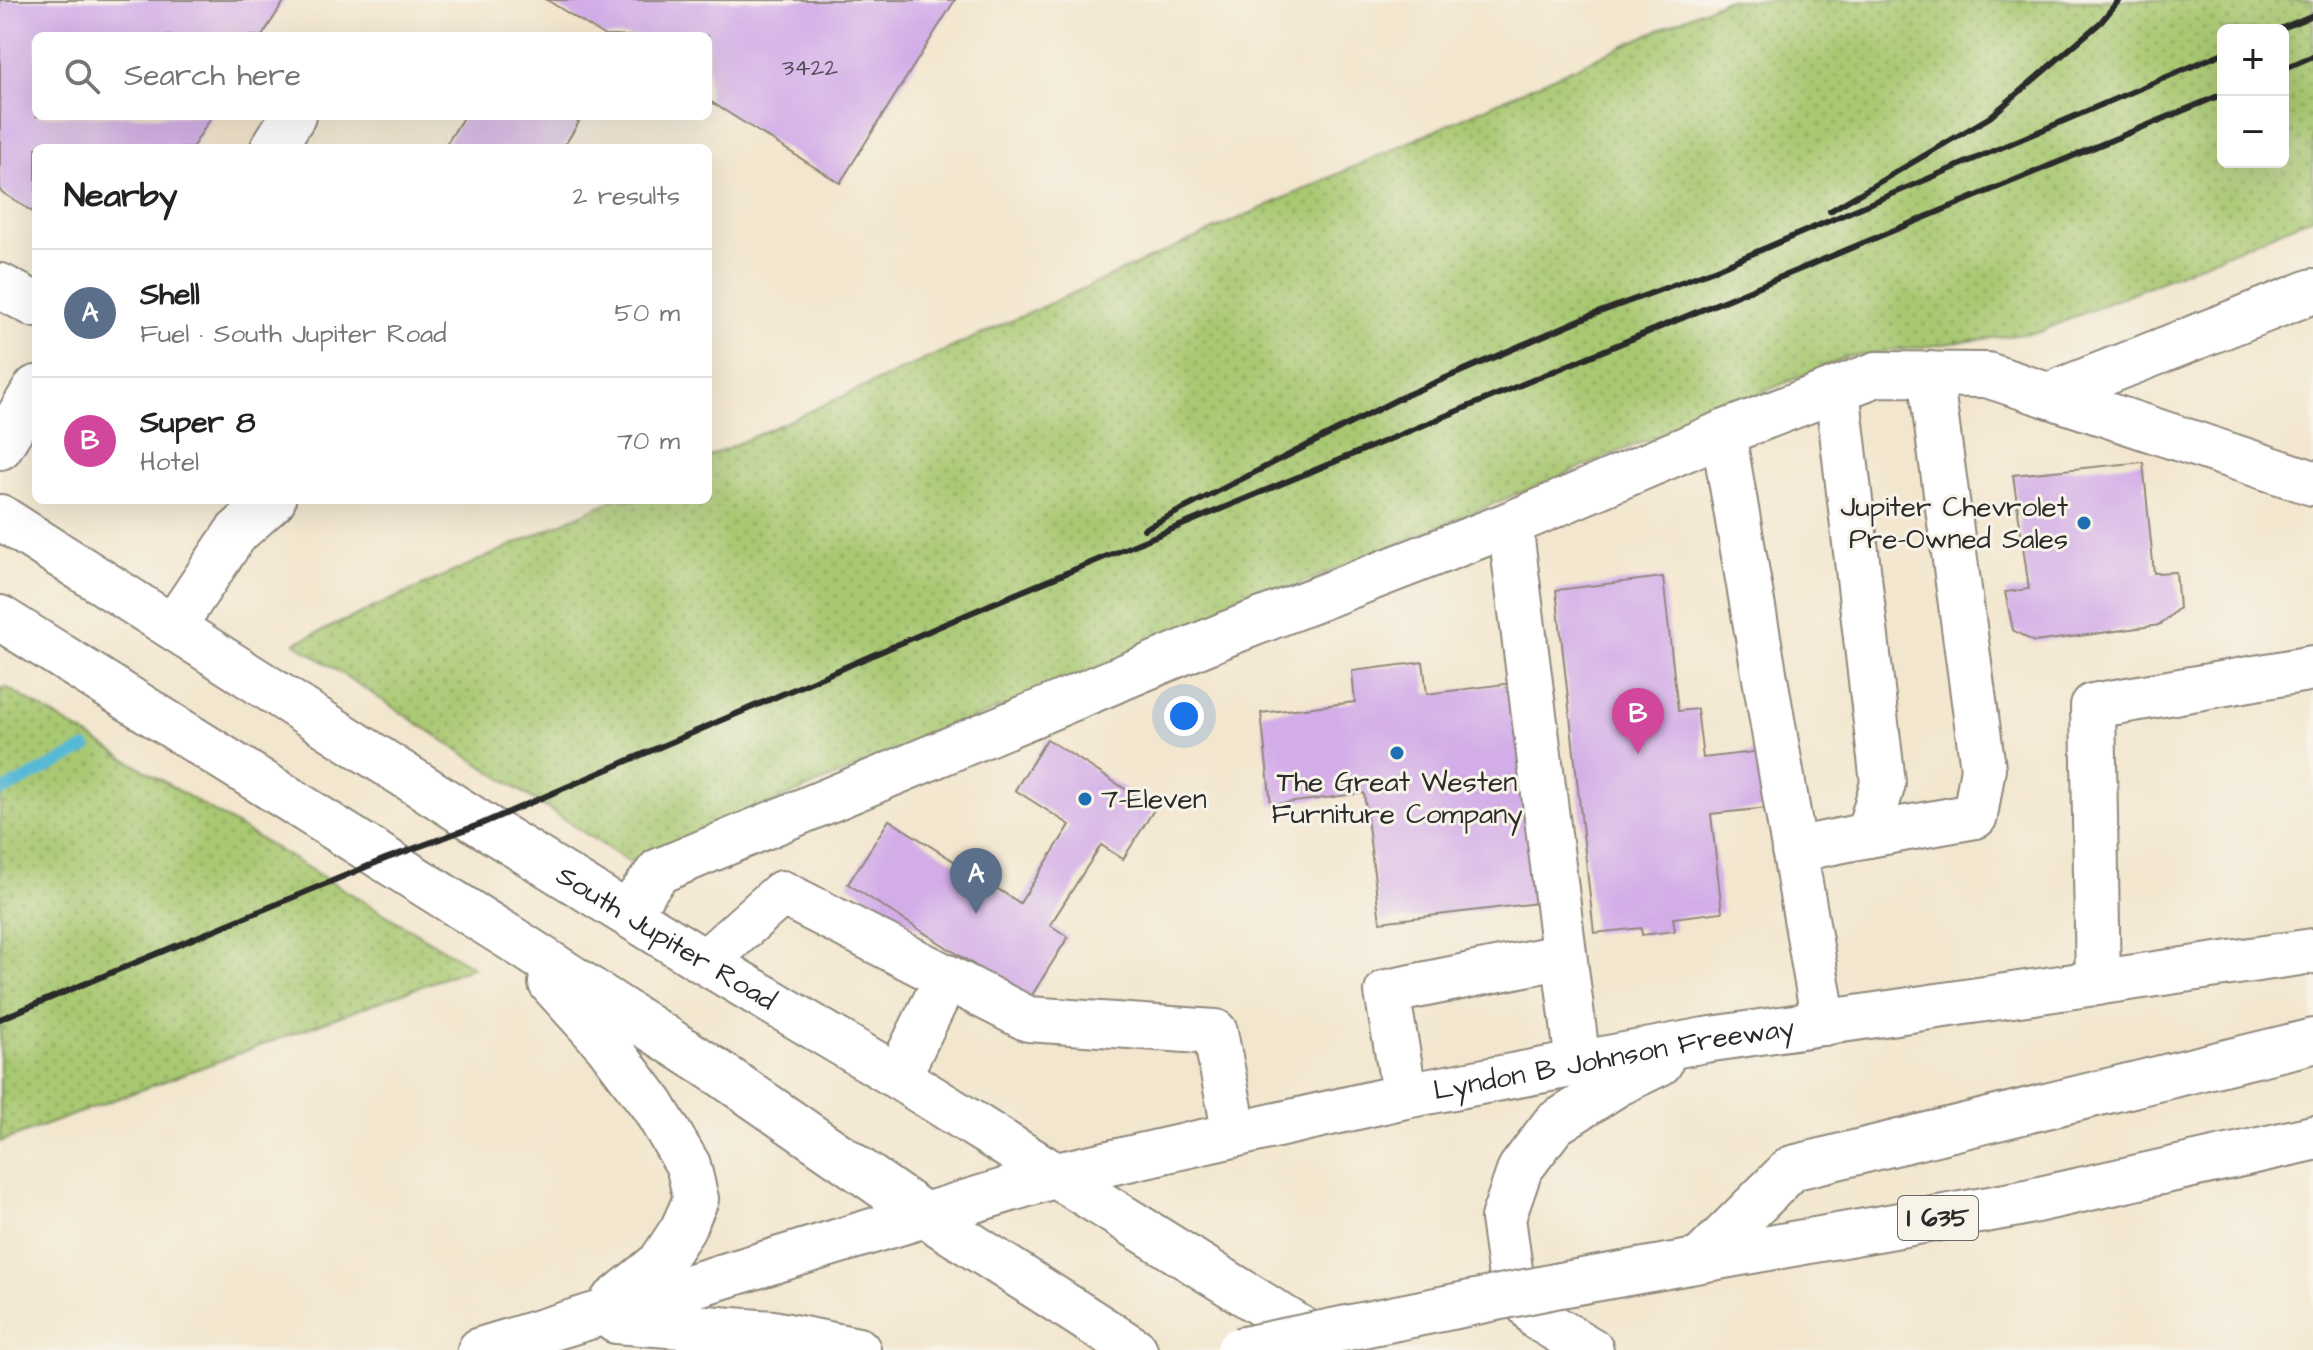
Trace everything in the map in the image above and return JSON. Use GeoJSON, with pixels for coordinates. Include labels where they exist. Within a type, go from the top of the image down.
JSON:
{"type":"FeatureCollection","features":[{"type":"Feature","properties":{"kind":"main road"},"geometry":{"type":"LineString","coordinates":[[276,144],[290,120]]}},
{"type":"Feature","properties":{"kind":"main road"},"geometry":{"type":"LineString","coordinates":[[0,286],[32,303]]}},
{"type":"Feature","properties":{"kind":"main road"},"geometry":{"type":"LineString","coordinates":[[2049,395],[2313,291]]}},
{"type":"Feature","properties":{"kind":"main road"},"geometry":{"type":"LineString","coordinates":[[627,913],[659,871],[1229,633],[1510,524],[1723,433],[1877,374],[1987,375],[2313,483]]}},
{"type":"Feature","properties":{"kind":"main road"},"geometry":{"type":"LineString","coordinates":[[1794,850],[1975,816],[1983,768],[1930,374]]}},
{"type":"Feature","properties":{"kind":"main road"},"geometry":{"type":"LineString","coordinates":[[1837,389],[1883,783],[1868,835]]}},
{"type":"Feature","properties":{"kind":"main road"},"geometry":{"type":"LineString","coordinates":[[0,447],[32,395]]}},
{"type":"Feature","properties":{"kind":"main road"},"geometry":{"type":"LineString","coordinates":[[1723,433],[1824,1023]]}},
{"type":"Feature","properties":{"kind":"main road"},"geometry":{"type":"LineString","coordinates":[[173,627],[236,533],[269,504]]}},
{"type":"Feature","properties":{"kind":"main road","name":"South Jupiter Road"},"geometry":{"type":"LineString","coordinates":[[0,517],[481,824],[898,1077],[1336,1350]]}},
{"type":"Feature","properties":{"kind":"main road"},"geometry":{"type":"LineString","coordinates":[[1510,524],[1578,1064]]}},
{"type":"Feature","properties":{"kind":"main road"},"geometry":{"type":"LineString","coordinates":[[0,618],[512,939],[721,1074],[923,1214],[1135,1350]]}},
{"type":"Feature","properties":{"kind":"main road"},"geometry":{"type":"LineString","coordinates":[[2098,983],[2093,706],[2313,668]]}},
{"type":"Feature","properties":{"kind":"main road"},"geometry":{"type":"LineString","coordinates":[[705,962],[782,893],[1028,1019],[1215,1032],[1235,1134]]}},
{"type":"Feature","properties":{"kind":"main road"},"geometry":{"type":"LineString","coordinates":[[512,939],[608,1046],[653,1106],[688,1165],[696,1199],[682,1230],[660,1263],[590,1319]]}},
{"type":"Feature","properties":{"kind":"main road","name":"Lyndon B Johnson Freeway"},"geometry":{"type":"LineString","coordinates":[[480,1350],[1057,1175],[1405,1096],[1705,1040],[2313,951]]}},
{"type":"Feature","properties":{"kind":"main road"},"geometry":{"type":"LineString","coordinates":[[1405,1096],[1387,992],[1564,956]]}},
{"type":"Feature","properties":{"kind":"main road"},"geometry":{"type":"LineString","coordinates":[[898,1077],[947,977]]}},
{"type":"Feature","properties":{"kind":"main road"},"geometry":{"type":"LineString","coordinates":[[1591,1350],[1539,1319],[1512,1284],[1503,1218],[1520,1169],[1554,1124],[1617,1084],[1705,1040]]}},
{"type":"Feature","properties":{"kind":"main road"},"geometry":{"type":"LineString","coordinates":[[1702,1258],[1792,1168],[2313,1041]]}},
{"type":"Feature","properties":{"kind":"main road","name":"I 635"},"geometry":{"type":"LineString","coordinates":[[1239,1350],[1702,1258],[2018,1204],[2313,1138]]}},
{"type":"Feature","properties":{"kind":"main road"},"geometry":{"type":"LineString","coordinates":[[590,1319],[773,1333],[858,1350]]}},
{"type":"Feature","properties":{"kind":"green space"},"geometry":{"type":"Polygon","coordinates":[[[1725,0],[2313,0],[2313,217],[2039,332],[1850,356],[629,862],[295,643],[604,504],[712,504],[712,455],[1725,0]]]}},
{"type":"Feature","properties":{"kind":"green space"},"geometry":{"type":"Polygon","coordinates":[[[6,687],[473,967],[0,1142],[0,690],[6,687]]]}},
{"type":"Feature","properties":{"kind":"building"},"geometry":{"type":"Polygon","coordinates":[[[0,0],[285,0],[265,32],[32,32],[32,120],[210,120],[194,144],[32,144],[32,211],[0,191],[0,0]]]}},
{"type":"Feature","properties":{"kind":"building"},"geometry":{"type":"Polygon","coordinates":[[[547,0],[955,0],[840,183],[712,103],[712,32],[599,32],[547,0]]]}},
{"type":"Feature","properties":{"kind":"building"},"geometry":{"type":"Polygon","coordinates":[[[462,120],[579,122],[565,144],[446,144],[462,120]]]}},
{"type":"Feature","properties":{"kind":"building","name":"Jupiter Chevrolet Pre-Owned Sales"},"geometry":{"type":"Polygon","coordinates":[[[2143,462],[2154,573],[2176,572],[2179,608],[2160,625],[2034,642],[2013,630],[2005,592],[2029,589],[2013,475],[2143,462]]]}},
{"type":"Feature","properties":{"kind":"building"},"geometry":{"type":"Polygon","coordinates":[[[1663,577],[1678,711],[1697,709],[1703,758],[1770,750],[1776,807],[1711,814],[1722,912],[1673,918],[1675,931],[1642,935],[1641,928],[1594,933],[1556,590],[1663,577]]]}},
{"type":"Feature","properties":{"kind":"building","name":"The Great Westen Furniture Company"},"geometry":{"type":"Polygon","coordinates":[[[1423,662],[1427,694],[1520,682],[1546,902],[1380,922],[1364,793],[1271,805],[1261,713],[1355,702],[1352,671],[1423,662]]]}},
{"type":"Feature","properties":{"kind":"building"},"geometry":{"type":"Polygon","coordinates":[[[1047,739],[1155,808],[1123,859],[1101,845],[1050,925],[1068,937],[1029,1000],[848,884],[889,820],[1020,903],[1070,825],[1015,790],[1047,739]]]}},
{"type":"Feature","properties":{"kind":"waterway"},"geometry":{"type":"LineString","coordinates":[[0,792],[86,748]]}},
{"type":"Feature","properties":{"kind":"railway"},"geometry":{"type":"LineString","coordinates":[[1830,211],[1990,117],[2101,22],[2119,0]]}},
{"type":"Feature","properties":{"kind":"railway"},"geometry":{"type":"LineString","coordinates":[[2289,25],[2313,15]]}},
{"type":"Feature","properties":{"kind":"railway"},"geometry":{"type":"LineString","coordinates":[[1144,529],[1402,397],[1589,316],[1714,270],[2217,56]]}},
{"type":"Feature","properties":{"kind":"railway"},"geometry":{"type":"LineString","coordinates":[[2289,66],[2313,56]]}},
{"type":"Feature","properties":{"kind":"railway"},"geometry":{"type":"LineString","coordinates":[[0,1019],[385,859],[481,824],[989,605],[2218,96]]}},
{"type":"Feature","properties":{"kind":"place","name":"Jupiter Chevrolet Pre-Owned Sales"},"geometry":{"type":"Point","coordinates":[2084,523]}},
{"type":"Feature","properties":{"kind":"place","name":"The Great Westen Furniture Company"},"geometry":{"type":"Point","coordinates":[1397,753]}},
{"type":"Feature","properties":{"kind":"place","name":"Super 8"},"geometry":{"type":"Point","coordinates":[1638,754]}},
{"type":"Feature","properties":{"kind":"place","name":"7-Eleven"},"geometry":{"type":"Point","coordinates":[1085,799]}},
{"type":"Feature","properties":{"kind":"place","name":"Shell"},"geometry":{"type":"Point","coordinates":[976,914]}}]}
